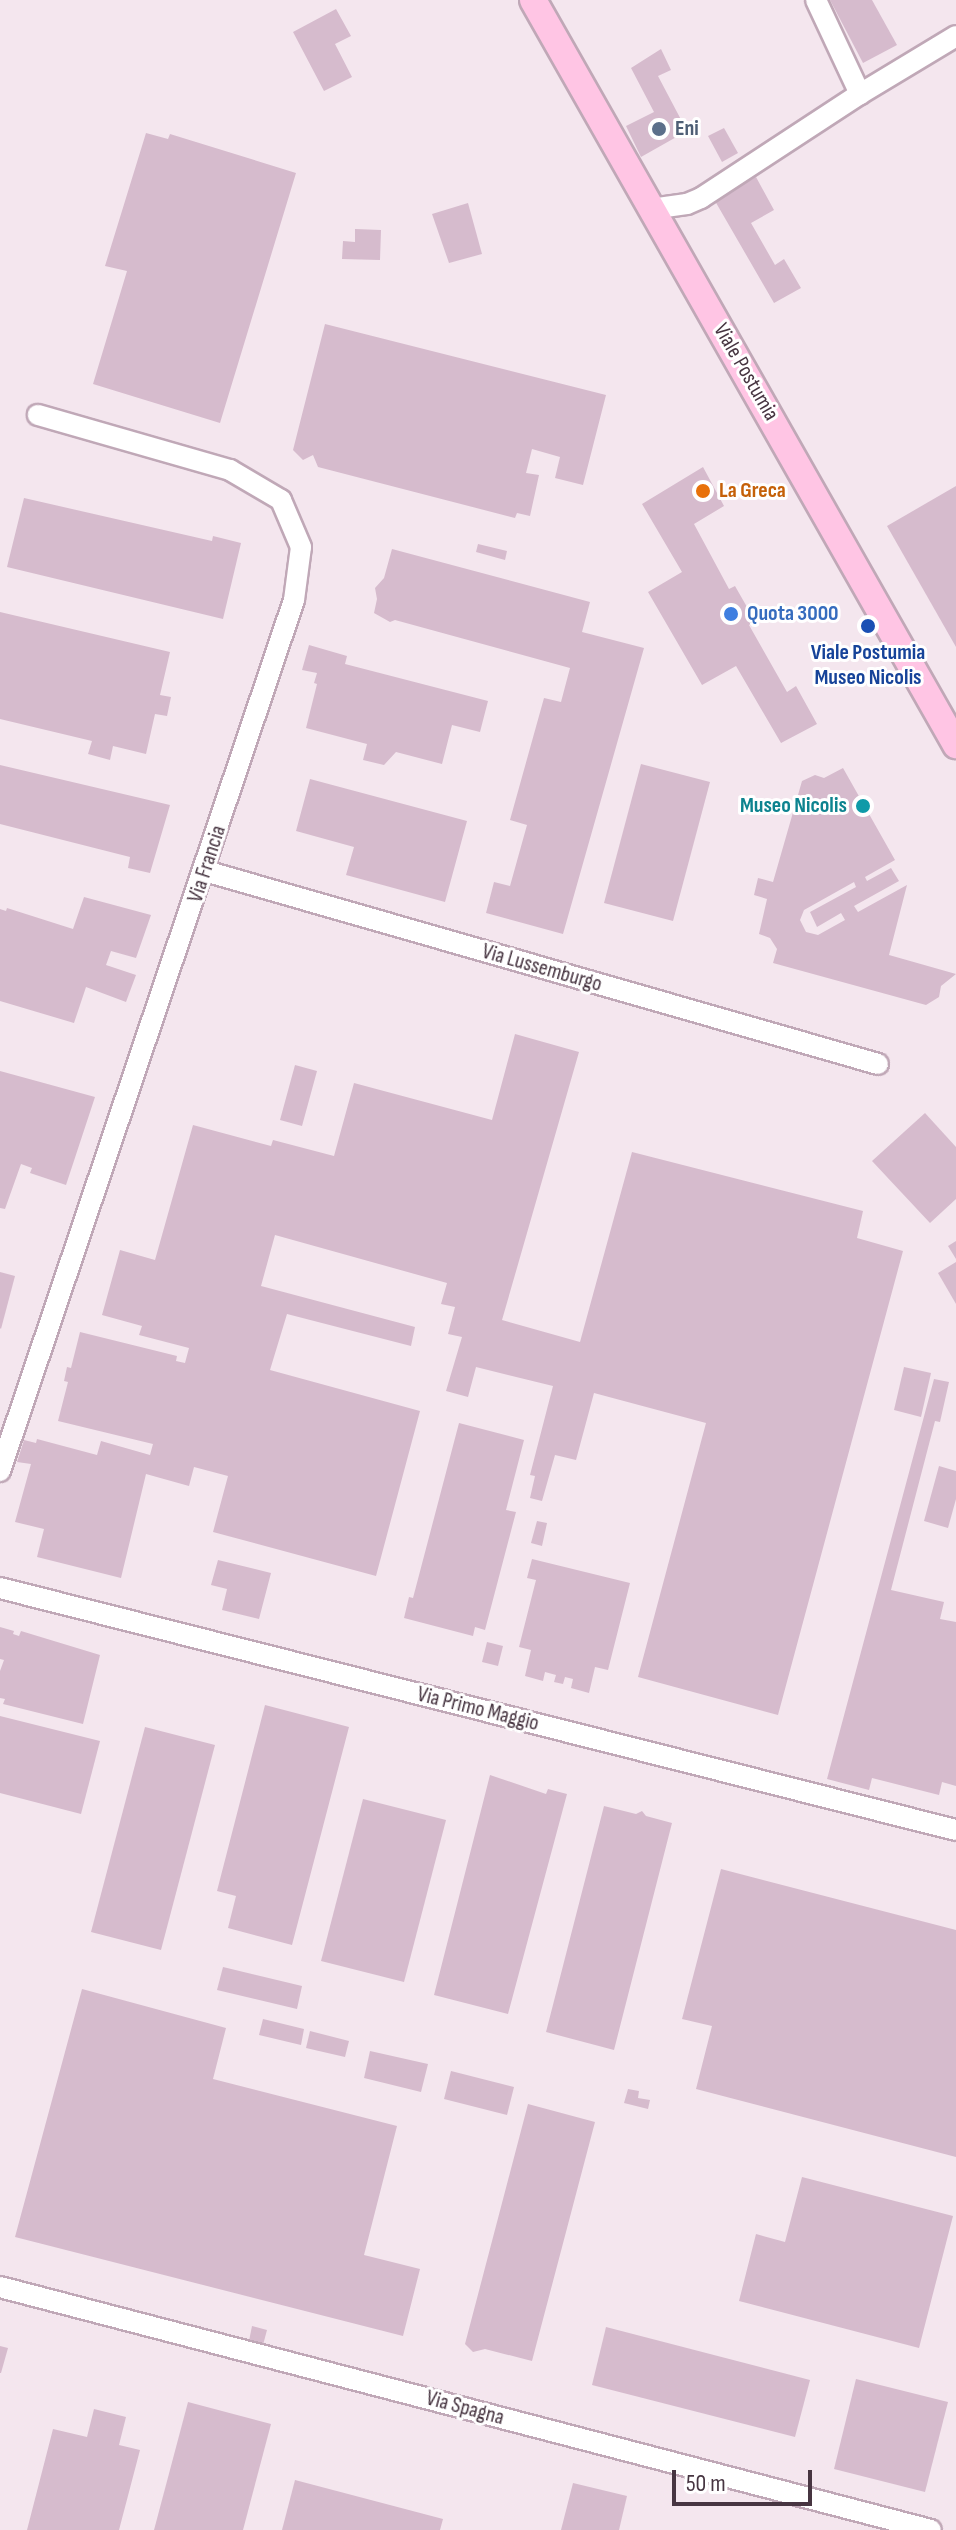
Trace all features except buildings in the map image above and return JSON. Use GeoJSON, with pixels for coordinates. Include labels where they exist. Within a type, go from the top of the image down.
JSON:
{"type":"FeatureCollection","features":[{"type":"Feature","properties":{"kind":"main road","name":"Viale Postumia"},"geometry":{"type":"LineString","coordinates":[[533,0],[780,430],[956,745]]}},
{"type":"Feature","properties":{"kind":"street"},"geometry":{"type":"LineString","coordinates":[[816,0],[860,94]]}},
{"type":"Feature","properties":{"kind":"street"},"geometry":{"type":"LineString","coordinates":[[651,209],[687,204],[701,198],[860,94],[956,36]]}},
{"type":"Feature","properties":{"kind":"street","name":"Via Francia"},"geometry":{"type":"LineString","coordinates":[[0,1471],[294,600],[301,547],[281,500],[230,470],[38,415]]}},
{"type":"Feature","properties":{"kind":"street","name":"Via Lussemburgo"},"geometry":{"type":"LineString","coordinates":[[205,871],[878,1064]]}},
{"type":"Feature","properties":{"kind":"street","name":"Via Primo Maggio"},"geometry":{"type":"LineString","coordinates":[[0,1588],[956,1830]]}},
{"type":"Feature","properties":{"kind":"street","name":"Via Spagna"},"geometry":{"type":"LineString","coordinates":[[0,2287],[931,2530]]}},
{"type":"Feature","properties":{"kind":"place","name":"Eni"},"geometry":{"type":"Point","coordinates":[659,129]}},
{"type":"Feature","properties":{"kind":"place","name":"La Greca"},"geometry":{"type":"Point","coordinates":[703,491]}},
{"type":"Feature","properties":{"kind":"place","name":"Quota 3000"},"geometry":{"type":"Point","coordinates":[731,614]}},
{"type":"Feature","properties":{"kind":"place","name":"Viale Postumia Museo Nicolis"},"geometry":{"type":"Point","coordinates":[868,626]}},
{"type":"Feature","properties":{"kind":"place","name":"Museo Nicolis"},"geometry":{"type":"Point","coordinates":[863,806]}}]}
